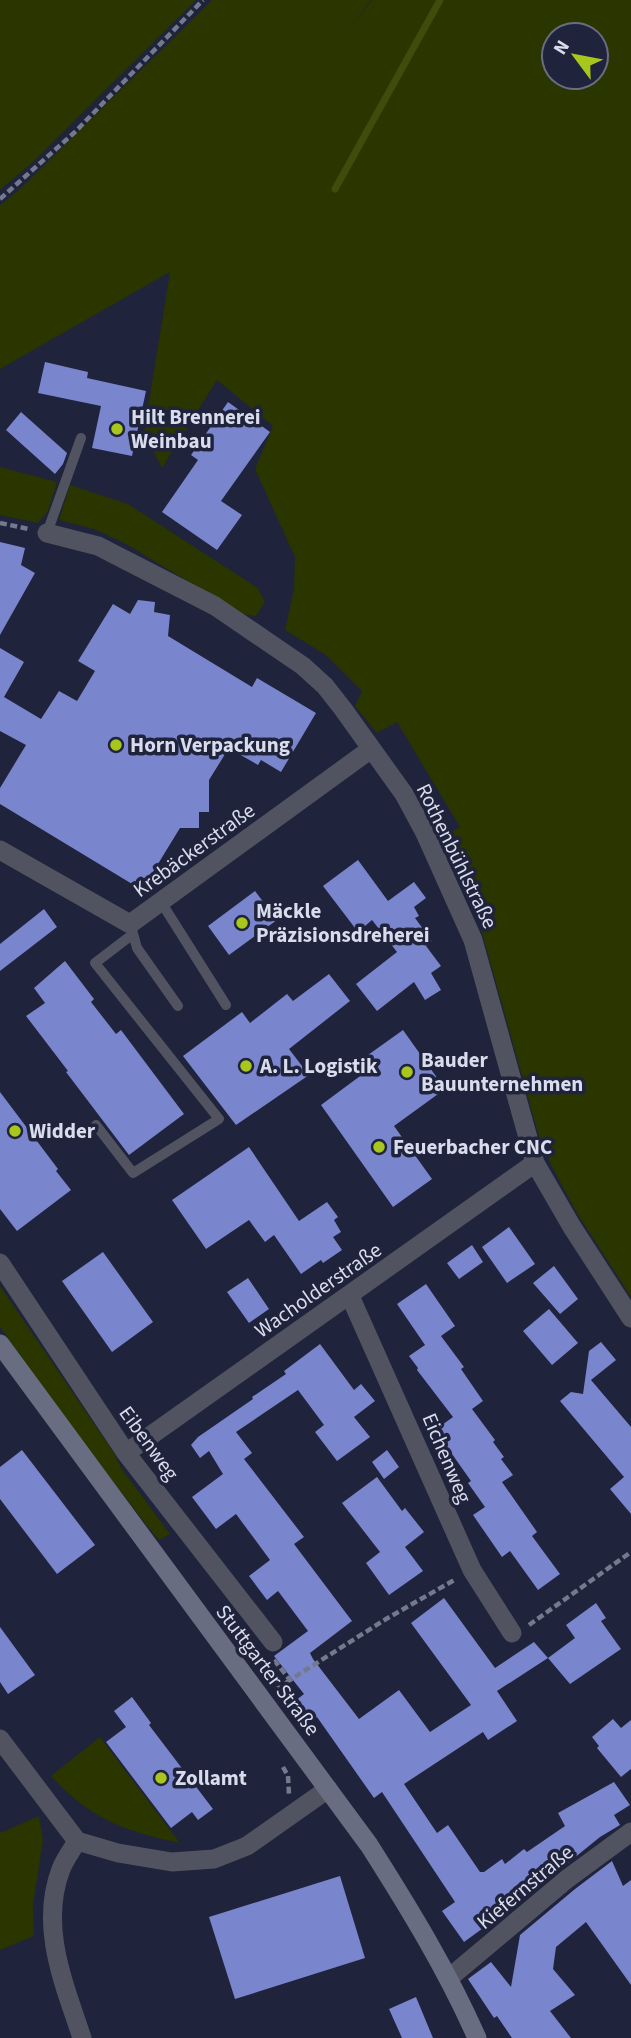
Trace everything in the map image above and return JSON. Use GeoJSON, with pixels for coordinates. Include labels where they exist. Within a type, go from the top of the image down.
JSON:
{"type":"FeatureCollection","features":[{"type":"Feature","properties":{"kind":"main road","name":"Stuttgarter Straße"},"geometry":{"type":"LineString","coordinates":[[0,1344],[8,1361],[328,1789],[384,1869],[415,1916],[449,1978],[477,2038]]}},
{"type":"Feature","properties":{"kind":"street","name":"Rothenbühlstraße"},"geometry":{"type":"LineString","coordinates":[[47,533],[98,546],[215,606],[303,666],[325,686],[404,794],[425,832],[473,940],[535,1163],[572,1227],[631,1318]]}},
{"type":"Feature","properties":{"kind":"street","name":"Krebäckerstraße"},"geometry":{"type":"LineString","coordinates":[[0,850],[131,929],[161,902],[371,749]]}},
{"type":"Feature","properties":{"kind":"street","name":"Wacholderstraße"},"geometry":{"type":"LineString","coordinates":[[126,1453],[535,1163]]}},
{"type":"Feature","properties":{"kind":"street","name":"Eibenweg"},"geometry":{"type":"LineString","coordinates":[[0,1263],[126,1453],[273,1642]]}},
{"type":"Feature","properties":{"kind":"street","name":"Eichenweg"},"geometry":{"type":"LineString","coordinates":[[350,1296],[472,1570],[512,1633]]}},
{"type":"Feature","properties":{"kind":"street"},"geometry":{"type":"LineString","coordinates":[[0,1739],[77,1841],[118,1853],[172,1862],[214,1859],[247,1846],[328,1789]]}},
{"type":"Feature","properties":{"kind":"street","name":"Kiefernstraße"},"geometry":{"type":"LineString","coordinates":[[449,1978],[567,1879],[631,1832]]}},
{"type":"Feature","properties":{"kind":"street"},"geometry":{"type":"LineString","coordinates":[[77,1841],[61,1869],[52,1907],[55,1955],[82,2038]]}},
{"type":"Feature","properties":{"kind":"lane"},"geometry":{"type":"LineString","coordinates":[[47,533],[81,438]]}},
{"type":"Feature","properties":{"kind":"lane"},"geometry":{"type":"LineString","coordinates":[[161,902],[226,1005]]}},
{"type":"Feature","properties":{"kind":"lane"},"geometry":{"type":"LineString","coordinates":[[96,1125],[133,1173],[219,1119],[95,963],[131,929],[137,948],[178,1006]]}},
{"type":"Feature","properties":{"kind":"path"},"geometry":{"type":"LineString","coordinates":[[0,199],[75,132],[203,0]]}},
{"type":"Feature","properties":{"kind":"path"},"geometry":{"type":"LineString","coordinates":[[0,523],[47,533]]}},
{"type":"Feature","properties":{"kind":"path"},"geometry":{"type":"LineString","coordinates":[[512,1633],[531,1625],[631,1552]]}},
{"type":"Feature","properties":{"kind":"path"},"geometry":{"type":"LineString","coordinates":[[278,1690],[386,1619],[472,1570]]}},
{"type":"Feature","properties":{"kind":"path"},"geometry":{"type":"LineString","coordinates":[[273,1642],[271,1656],[290,1680]]}},
{"type":"Feature","properties":{"kind":"path"},"geometry":{"type":"LineString","coordinates":[[276,1757],[288,1776],[288,1793],[298,1809]]}},
{"type":"Feature","properties":{"kind":"green space"},"geometry":{"type":"Polygon","coordinates":[[[0,0],[196,0],[33,162],[0,190],[0,0]]]}},
{"type":"Feature","properties":{"kind":"green space"},"geometry":{"type":"Polygon","coordinates":[[[212,0],[371,0],[350,29],[372,0],[631,0],[631,1297],[577,1213],[551,1165],[538,1133],[478,918],[440,839],[460,827],[397,722],[377,733],[355,706],[362,691],[326,655],[285,630],[294,589],[295,557],[255,469],[273,426],[217,380],[162,468],[144,432],[170,272],[0,369],[0,205],[20,189],[212,0]]]}},
{"type":"Feature","properties":{"kind":"green space"},"geometry":{"type":"Polygon","coordinates":[[[0,467],[57,482],[48,511],[38,523],[0,515],[0,467]]]}},
{"type":"Feature","properties":{"kind":"green space"},"geometry":{"type":"Polygon","coordinates":[[[70,485],[128,504],[258,588],[265,602],[256,616],[242,614],[126,544],[94,529],[59,520],[70,485]]]}},
{"type":"Feature","properties":{"kind":"green space"},"geometry":{"type":"Polygon","coordinates":[[[0,1286],[114,1453],[121,1468],[170,1534],[159,1540],[148,1527],[0,1327],[0,1286]]]}},
{"type":"Feature","properties":{"kind":"green space"},"geometry":{"type":"Polygon","coordinates":[[[100,1737],[180,1843],[142,1834],[109,1821],[80,1803],[51,1776],[100,1737]]]}},
{"type":"Feature","properties":{"kind":"green space"},"geometry":{"type":"Polygon","coordinates":[[[39,1816],[43,1840],[33,1905],[34,1936],[0,1950],[0,1833],[39,1816]]]}},
{"type":"Feature","properties":{"kind":"building"},"geometry":{"type":"Polygon","coordinates":[[[45,362],[88,372],[87,378],[146,391],[132,456],[92,448],[101,406],[38,393],[45,362]]]}},
{"type":"Feature","properties":{"kind":"building"},"geometry":{"type":"Polygon","coordinates":[[[228,402],[270,432],[221,501],[242,515],[217,550],[162,512],[198,460],[191,455],[228,402]]]}},
{"type":"Feature","properties":{"kind":"building"},"geometry":{"type":"Polygon","coordinates":[[[21,412],[67,453],[55,474],[6,430],[21,412]]]}},
{"type":"Feature","properties":{"kind":"building"},"geometry":{"type":"Polygon","coordinates":[[[0,542],[25,548],[21,565],[35,573],[0,635],[0,542]]]}},
{"type":"Feature","properties":{"kind":"building","name":"Horn Verpackung"},"geometry":{"type":"Polygon","coordinates":[[[138,600],[155,602],[154,612],[170,615],[168,636],[252,687],[257,678],[316,713],[281,772],[261,760],[258,765],[230,749],[227,751],[209,780],[209,812],[199,812],[199,828],[180,828],[142,890],[0,804],[0,788],[26,745],[0,731],[0,648],[24,662],[4,697],[41,719],[59,691],[77,701],[95,671],[78,661],[113,604],[130,614],[138,600]]]}},
{"type":"Feature","properties":{"kind":"building"},"geometry":{"type":"Polygon","coordinates":[[[358,860],[388,901],[414,882],[426,898],[414,907],[419,916],[415,918],[432,941],[426,946],[441,966],[431,973],[441,990],[425,1000],[414,982],[377,1011],[356,984],[397,952],[372,920],[358,932],[323,886],[358,860]]]}},
{"type":"Feature","properties":{"kind":"building","name":"Mäckle Präzisionsdreherei"},"geometry":{"type":"Polygon","coordinates":[[[255,891],[277,920],[229,955],[208,926],[255,891]]]}},
{"type":"Feature","properties":{"kind":"building"},"geometry":{"type":"Polygon","coordinates":[[[44,909],[57,927],[0,971],[0,944],[44,909]]]}},
{"type":"Feature","properties":{"kind":"building"},"geometry":{"type":"Polygon","coordinates":[[[65,961],[94,999],[91,1002],[116,1034],[121,1030],[184,1114],[129,1155],[26,1016],[45,1003],[34,988],[65,961]]]}},
{"type":"Feature","properties":{"kind":"building","name":"A. L. Logistik"},"geometry":{"type":"Polygon","coordinates":[[[329,974],[350,1001],[289,1049],[309,1075],[236,1125],[183,1056],[242,1012],[250,1023],[287,994],[293,1001],[329,974]]]}},
{"type":"Feature","properties":{"kind":"building"},"geometry":{"type":"Polygon","coordinates":[[[403,1030],[445,1089],[394,1126],[432,1179],[393,1207],[321,1105],[375,1065],[368,1055],[403,1030]]]}},
{"type":"Feature","properties":{"kind":"building","name":"Widder"},"geometry":{"type":"Polygon","coordinates":[[[0,1092],[71,1190],[17,1231],[0,1209],[0,1092]]]}},
{"type":"Feature","properties":{"kind":"building"},"geometry":{"type":"Polygon","coordinates":[[[249,1147],[299,1221],[327,1202],[338,1217],[334,1220],[341,1232],[333,1237],[342,1250],[301,1274],[274,1235],[265,1242],[249,1220],[206,1249],[172,1200],[249,1147]]]}},
{"type":"Feature","properties":{"kind":"building"},"geometry":{"type":"Polygon","coordinates":[[[509,1227],[535,1264],[507,1283],[482,1247],[509,1227]]]}},
{"type":"Feature","properties":{"kind":"building"},"geometry":{"type":"Polygon","coordinates":[[[472,1245],[483,1262],[459,1279],[447,1263],[472,1245]]]}},
{"type":"Feature","properties":{"kind":"building"},"geometry":{"type":"Polygon","coordinates":[[[103,1252],[153,1322],[112,1352],[62,1281],[103,1252]]]}},
{"type":"Feature","properties":{"kind":"building"},"geometry":{"type":"Polygon","coordinates":[[[554,1266],[578,1299],[560,1314],[533,1283],[554,1266]]]}},
{"type":"Feature","properties":{"kind":"building"},"geometry":{"type":"Polygon","coordinates":[[[248,1278],[269,1309],[249,1323],[227,1292],[248,1278]]]}},
{"type":"Feature","properties":{"kind":"building"},"geometry":{"type":"Polygon","coordinates":[[[426,1284],[455,1326],[441,1336],[464,1367],[461,1369],[483,1401],[472,1409],[495,1440],[493,1442],[504,1457],[501,1459],[513,1475],[502,1482],[537,1532],[532,1536],[560,1574],[538,1590],[510,1551],[502,1557],[473,1515],[485,1507],[468,1483],[471,1481],[435,1430],[453,1417],[409,1356],[425,1345],[397,1304],[426,1284]]]}},
{"type":"Feature","properties":{"kind":"building"},"geometry":{"type":"Polygon","coordinates":[[[549,1309],[578,1343],[552,1365],[523,1331],[549,1309]]]}},
{"type":"Feature","properties":{"kind":"building"},"geometry":{"type":"Polygon","coordinates":[[[601,1342],[616,1360],[591,1380],[631,1427],[631,1514],[610,1489],[624,1477],[560,1401],[571,1392],[583,1394],[589,1351],[601,1342]]]}},
{"type":"Feature","properties":{"kind":"building"},"geometry":{"type":"Polygon","coordinates":[[[320,1344],[354,1390],[361,1384],[375,1401],[354,1417],[370,1437],[337,1461],[315,1432],[324,1425],[298,1390],[236,1432],[252,1453],[244,1459],[304,1537],[294,1544],[352,1621],[310,1653],[313,1659],[359,1719],[399,1690],[430,1732],[471,1705],[411,1623],[444,1598],[495,1668],[534,1642],[548,1658],[497,1691],[517,1721],[488,1740],[483,1732],[404,1784],[437,1833],[448,1825],[480,1872],[502,1859],[505,1864],[524,1849],[527,1852],[565,1826],[558,1813],[614,1782],[630,1805],[614,1815],[620,1825],[600,1837],[526,1897],[464,1942],[442,1911],[455,1902],[382,1792],[374,1798],[317,1717],[311,1722],[295,1701],[304,1694],[274,1656],[308,1631],[278,1591],[267,1600],[249,1576],[270,1560],[236,1514],[216,1529],[192,1497],[223,1474],[209,1451],[200,1458],[191,1445],[198,1437],[286,1374],[284,1371],[320,1344]]]}},
{"type":"Feature","properties":{"kind":"building"},"geometry":{"type":"Polygon","coordinates":[[[22,1450],[95,1545],[57,1574],[0,1499],[0,1467],[22,1450]]]}},
{"type":"Feature","properties":{"kind":"building"},"geometry":{"type":"Polygon","coordinates":[[[387,1450],[399,1467],[384,1479],[372,1462],[387,1450]]]}},
{"type":"Feature","properties":{"kind":"building"},"geometry":{"type":"Polygon","coordinates":[[[377,1477],[402,1511],[405,1508],[424,1532],[405,1547],[423,1571],[389,1595],[366,1563],[380,1552],[342,1503],[377,1477]]]}},
{"type":"Feature","properties":{"kind":"building"},"geometry":{"type":"Polygon","coordinates":[[[596,1603],[606,1618],[601,1621],[621,1649],[570,1684],[548,1658],[575,1638],[566,1625],[596,1603]]]}},
{"type":"Feature","properties":{"kind":"building"},"geometry":{"type":"Polygon","coordinates":[[[0,1627],[35,1675],[8,1694],[0,1682],[0,1627]]]}},
{"type":"Feature","properties":{"kind":"building","name":"Zollamt"},"geometry":{"type":"Polygon","coordinates":[[[132,1697],[151,1723],[149,1725],[213,1809],[198,1820],[192,1812],[171,1828],[106,1742],[126,1727],[114,1711],[132,1697]]]}},
{"type":"Feature","properties":{"kind":"building"},"geometry":{"type":"Polygon","coordinates":[[[613,1719],[621,1728],[631,1720],[631,1769],[621,1777],[597,1748],[599,1746],[592,1737],[613,1719]]]}},
{"type":"Feature","properties":{"kind":"building"},"geometry":{"type":"Polygon","coordinates":[[[612,1861],[623,1886],[631,1880],[631,1985],[586,1922],[556,1947],[553,1969],[575,1995],[550,2011],[571,2038],[512,2038],[497,2016],[494,2018],[468,1979],[491,1962],[511,1987],[520,1935],[612,1861]]]}},
{"type":"Feature","properties":{"kind":"building"},"geometry":{"type":"Polygon","coordinates":[[[340,1876],[365,1958],[235,1999],[209,1917],[340,1876]]]}},
{"type":"Feature","properties":{"kind":"building"},"geometry":{"type":"Polygon","coordinates":[[[416,1997],[433,2038],[402,2038],[389,2009],[416,1997]]]}},
{"type":"Feature","properties":{"kind":"waterway"},"geometry":{"type":"LineString","coordinates":[[335,189],[440,0]]}},
{"type":"Feature","properties":{"kind":"place","name":"Hilt Brennerei Weinbau"},"geometry":{"type":"Point","coordinates":[117,429]}},
{"type":"Feature","properties":{"kind":"place","name":"Horn Verpackung"},"geometry":{"type":"Point","coordinates":[116,745]}},
{"type":"Feature","properties":{"kind":"place","name":"Mäckle Präzisionsdreherei"},"geometry":{"type":"Point","coordinates":[242,923]}},
{"type":"Feature","properties":{"kind":"place","name":"A. L. Logistik"},"geometry":{"type":"Point","coordinates":[246,1066]}},
{"type":"Feature","properties":{"kind":"place","name":"Bauder Bauunternehmen"},"geometry":{"type":"Point","coordinates":[407,1072]}},
{"type":"Feature","properties":{"kind":"place","name":"Widder"},"geometry":{"type":"Point","coordinates":[15,1131]}},
{"type":"Feature","properties":{"kind":"place","name":"Feuerbacher CNC"},"geometry":{"type":"Point","coordinates":[379,1147]}},
{"type":"Feature","properties":{"kind":"place","name":"Zollamt"},"geometry":{"type":"Point","coordinates":[161,1778]}}]}
